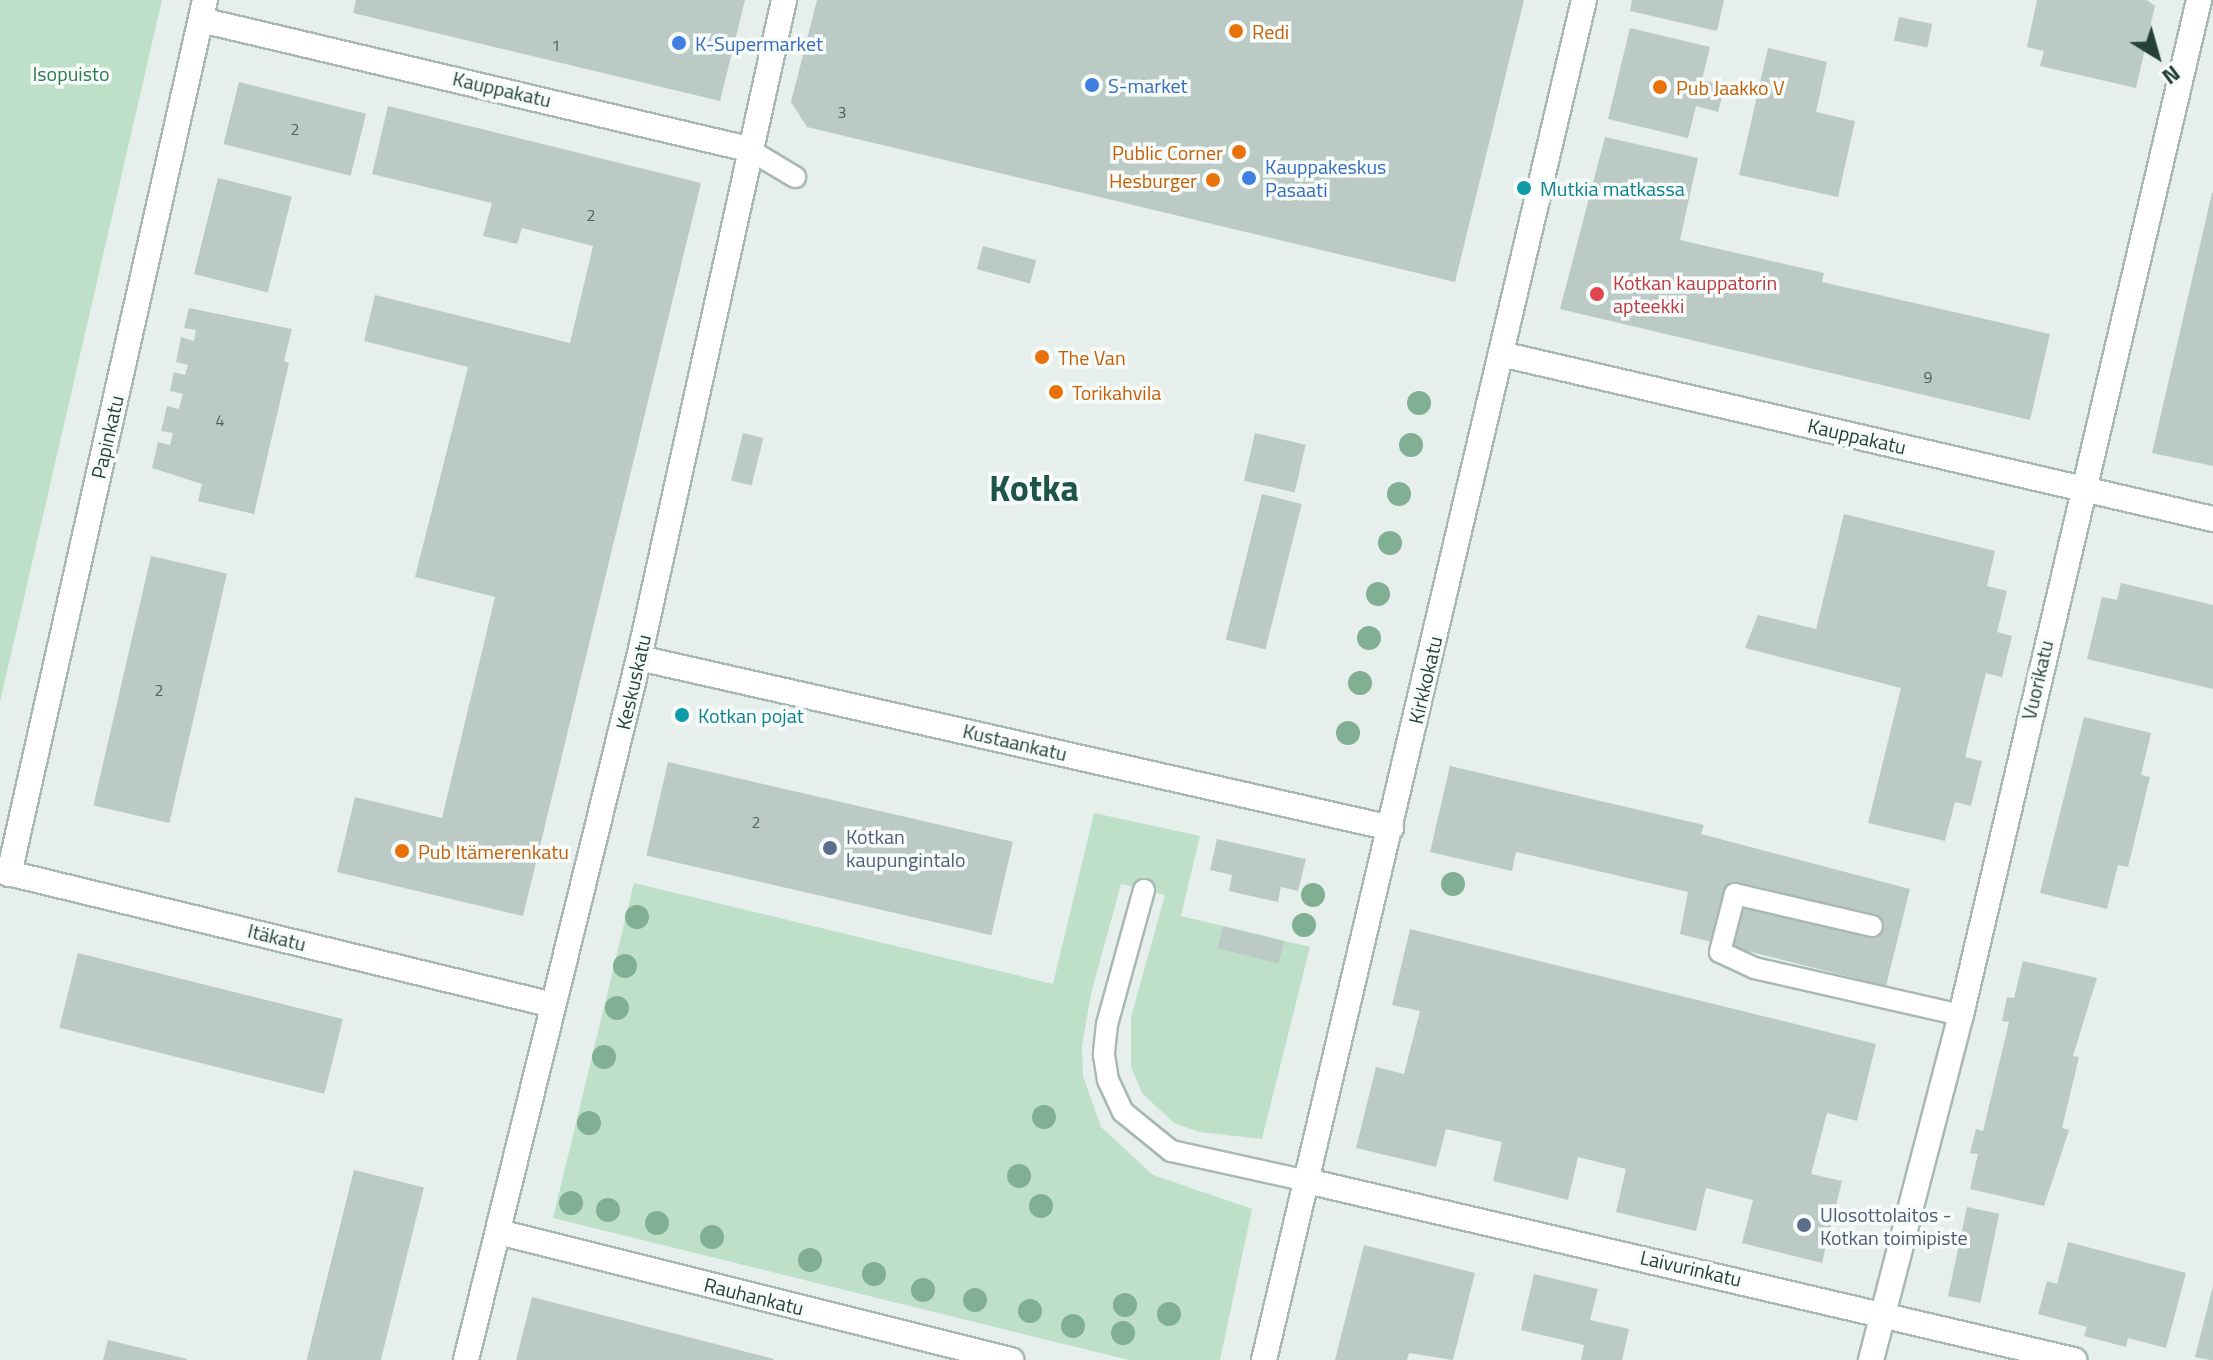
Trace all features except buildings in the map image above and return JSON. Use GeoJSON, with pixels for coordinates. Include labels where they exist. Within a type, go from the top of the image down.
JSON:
{"type":"FeatureCollection","features":[{"type":"Feature","properties":{"kind":"street","name":"Keskuskatu"},"geometry":{"type":"LineString","coordinates":[[466,1360],[639,658],[748,149],[784,0]]}},
{"type":"Feature","properties":{"kind":"street","name":"Kirkkokatu"},"geometry":{"type":"LineString","coordinates":[[1264,1360],[1584,0]]}},
{"type":"Feature","properties":{"kind":"street","name":"Vuorikatu"},"geometry":{"type":"LineString","coordinates":[[1871,1360],[1961,1015],[2081,488],[2199,0]]}},
{"type":"Feature","properties":{"kind":"street","name":"Kauppakatu"},"geometry":{"type":"LineString","coordinates":[[203,10],[748,149]]}},
{"type":"Feature","properties":{"kind":"street","name":"Papinkatu"},"geometry":{"type":"LineString","coordinates":[[5,872],[203,10]]}},
{"type":"Feature","properties":{"kind":"street","name":"Kauppakatu"},"geometry":{"type":"LineString","coordinates":[[1501,354],[2213,519]]}},
{"type":"Feature","properties":{"kind":"street","name":"Kustaankatu"},"geometry":{"type":"LineString","coordinates":[[639,658],[1391,828]]}},
{"type":"Feature","properties":{"kind":"street","name":"Itäkatu"},"geometry":{"type":"LineString","coordinates":[[5,872],[553,1005]]}},
{"type":"Feature","properties":{"kind":"street","name":"Laivurinkatu"},"geometry":{"type":"LineString","coordinates":[[1307,1181],[1883,1312],[2074,1360]]}},
{"type":"Feature","properties":{"kind":"street","name":"Rauhankatu"},"geometry":{"type":"LineString","coordinates":[[498,1232],[1011,1360]]}},
{"type":"Feature","properties":{"kind":"lane","name":"Kauppakatu"},"geometry":{"type":"LineString","coordinates":[[748,149],[795,177]]}},
{"type":"Feature","properties":{"kind":"lane"},"geometry":{"type":"LineString","coordinates":[[1144,890],[1107,1024],[1104,1055],[1108,1080],[1123,1112],[1171,1151],[1307,1181]]}},
{"type":"Feature","properties":{"kind":"lane"},"geometry":{"type":"LineString","coordinates":[[1872,926],[1735,894],[1720,952],[1754,968],[1961,1015]]}},
{"type":"Feature","properties":{"kind":"green space","name":"Isopuisto"},"geometry":{"type":"Polygon","coordinates":[[[0,0],[162,0],[0,702],[0,0]]]}},
{"type":"Feature","properties":{"kind":"green space"},"geometry":{"type":"Polygon","coordinates":[[[1094,813],[1200,836],[1181,916],[1310,947],[1262,1139],[1199,1132],[1174,1123],[1142,1093],[1131,1067],[1131,1017],[1165,895],[1121,884],[1091,994],[1082,1046],[1083,1076],[1101,1127],[1153,1175],[1252,1209],[1220,1360],[1129,1360],[553,1218],[634,883],[1053,984],[1094,813]]]}},
{"type":"Feature","properties":{"kind":"place","name":"Redi"},"geometry":{"type":"Point","coordinates":[1236,31]}},
{"type":"Feature","properties":{"kind":"place","name":"K-Supermarket"},"geometry":{"type":"Point","coordinates":[679,43]}},
{"type":"Feature","properties":{"kind":"place","name":"S-market"},"geometry":{"type":"Point","coordinates":[1092,85]}},
{"type":"Feature","properties":{"kind":"place","name":"Pub Jaakko V"},"geometry":{"type":"Point","coordinates":[1660,87]}},
{"type":"Feature","properties":{"kind":"place","name":"Public Corner"},"geometry":{"type":"Point","coordinates":[1239,152]}},
{"type":"Feature","properties":{"kind":"place","name":"Kauppakeskus Pasaati"},"geometry":{"type":"Point","coordinates":[1249,178]}},
{"type":"Feature","properties":{"kind":"place","name":"Hesburger"},"geometry":{"type":"Point","coordinates":[1213,180]}},
{"type":"Feature","properties":{"kind":"place","name":"Mutkia matkassa"},"geometry":{"type":"Point","coordinates":[1524,188]}},
{"type":"Feature","properties":{"kind":"place","name":"Kotkan kauppatorin apteekki"},"geometry":{"type":"Point","coordinates":[1597,294]}},
{"type":"Feature","properties":{"kind":"place","name":"The Van"},"geometry":{"type":"Point","coordinates":[1042,357]}},
{"type":"Feature","properties":{"kind":"place","name":"Torikahvila"},"geometry":{"type":"Point","coordinates":[1056,392]}},
{"type":"Feature","properties":{"kind":"place","name":"Kotkan pojat"},"geometry":{"type":"Point","coordinates":[682,715]}},
{"type":"Feature","properties":{"kind":"place","name":"Kotkan kaupungintalo"},"geometry":{"type":"Point","coordinates":[830,848]}},
{"type":"Feature","properties":{"kind":"place","name":"Pub Itämerenkatu"},"geometry":{"type":"Point","coordinates":[402,851]}},
{"type":"Feature","properties":{"kind":"place","name":"Ulosottolaitos - Kotkan toimipiste"},"geometry":{"type":"Point","coordinates":[1804,1225]}},
{"type":"Feature","properties":{"kind":"district","name":"Kotka"},"geometry":{"type":"Point","coordinates":[1034,488]}}]}
